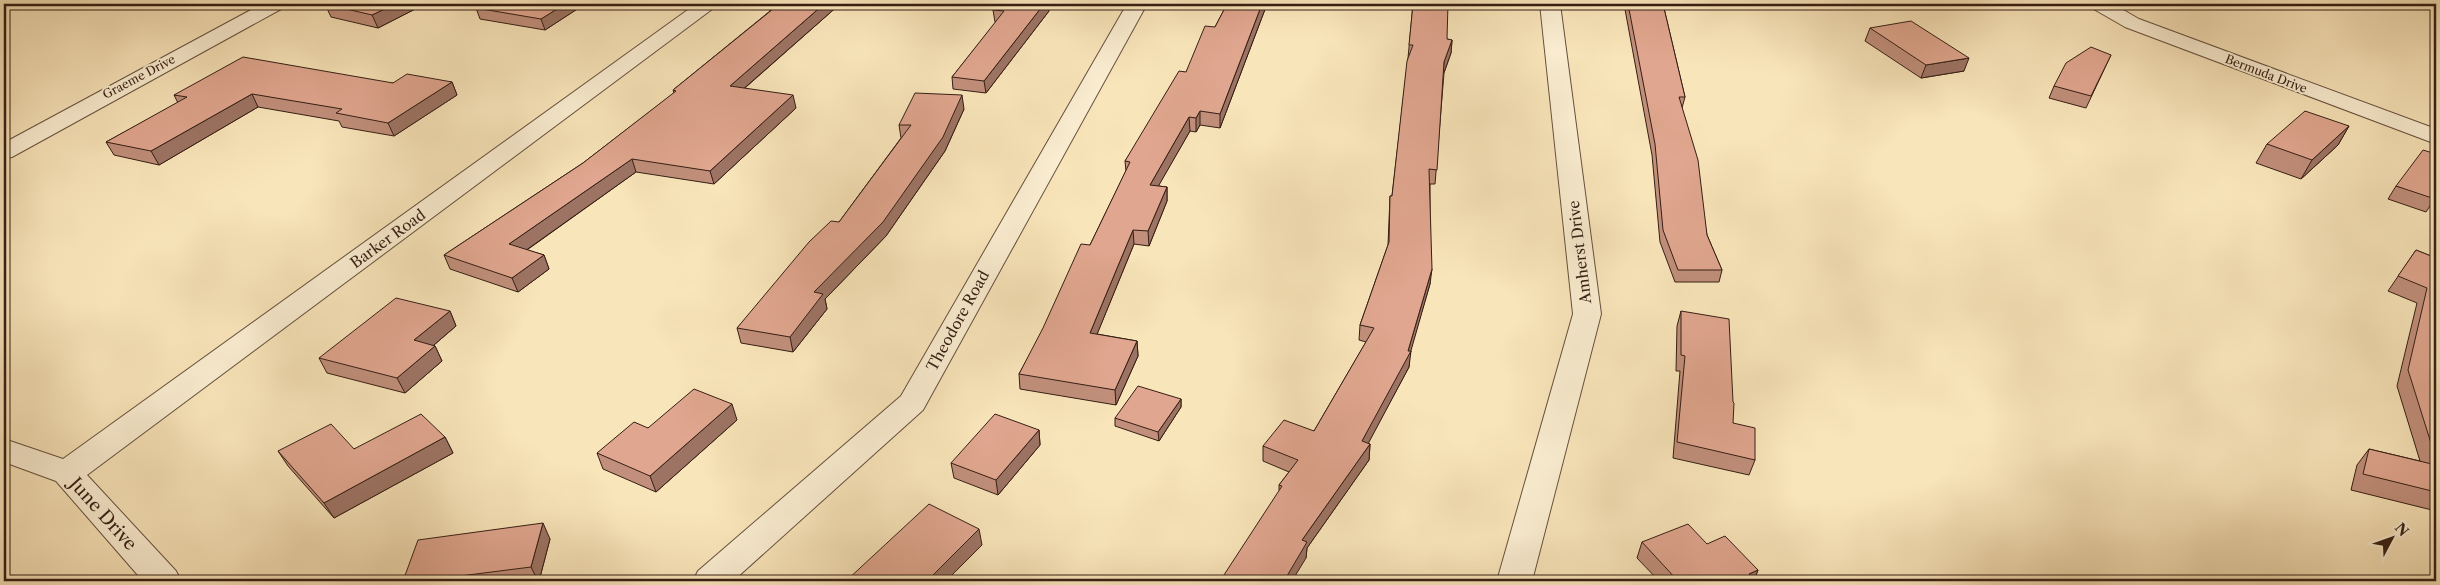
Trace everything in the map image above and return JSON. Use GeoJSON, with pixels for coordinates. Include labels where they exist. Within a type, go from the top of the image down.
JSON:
{"type":"FeatureCollection","features":[{"type":"Feature","properties":{"kind":"street","name":"Graeme Drive"},"geometry":{"type":"LineString","coordinates":[[4,152],[276,4]]}},
{"type":"Feature","properties":{"kind":"street","name":"Barker Road"},"geometry":{"type":"LineString","coordinates":[[67,474],[709,4]]}},
{"type":"Feature","properties":{"kind":"street","name":"Theodore Road"},"geometry":{"type":"LineString","coordinates":[[710,581],[912,403],[1137,4]]}},
{"type":"Feature","properties":{"kind":"street","name":"Amherst Drive"},"geometry":{"type":"LineString","coordinates":[[1514,581],[1587,314],[1550,4]]}},
{"type":"Feature","properties":{"kind":"street","name":"Bermuda Drive"},"geometry":{"type":"LineString","coordinates":[[2099,4],[2132,23],[2436,137]]}},
{"type":"Feature","properties":{"kind":"street","name":"June Drive"},"geometry":{"type":"LineString","coordinates":[[4,450],[67,474],[164,581]]}},
{"type":"Feature","properties":{"kind":"building"},"geometry":{"type":"Polygon","coordinates":[[[325,4],[395,4],[372,15],[325,4]]]}},
{"type":"Feature","properties":{"kind":"building"},"geometry":{"type":"Polygon","coordinates":[[[476,4],[565,4],[541,19],[476,8],[476,4]]]}},
{"type":"Feature","properties":{"kind":"building"},"geometry":{"type":"Polygon","coordinates":[[[775,4],[824,4],[730,86],[793,95],[710,171],[632,159],[509,244],[544,255],[512,278],[444,255],[583,163],[676,91],[673,90],[773,9],[769,8],[775,4]]]}},
{"type":"Feature","properties":{"kind":"building"},"geometry":{"type":"Polygon","coordinates":[[[999,4],[1044,4],[984,81],[952,77],[1004,11],[993,10],[999,4]]]}},
{"type":"Feature","properties":{"kind":"building"},"geometry":{"type":"Polygon","coordinates":[[[1227,4],[1262,4],[1220,114],[1200,111],[1196,118],[1189,117],[1150,185],[1167,187],[1148,231],[1133,230],[1090,333],[1137,341],[1115,390],[1019,374],[1043,328],[1081,244],[1090,245],[1130,162],[1125,161],[1179,71],[1186,72],[1205,26],[1215,27],[1227,4]]]}},
{"type":"Feature","properties":{"kind":"building"},"geometry":{"type":"Polygon","coordinates":[[[1413,4],[1448,4],[1447,39],[1452,40],[1444,62],[1437,170],[1429,169],[1432,269],[1408,351],[1411,351],[1362,441],[1370,444],[1302,540],[1307,542],[1284,581],[1220,581],[1282,486],[1279,485],[1298,460],[1263,446],[1284,420],[1314,431],[1374,328],[1360,325],[1389,242],[1390,196],[1392,196],[1407,61],[1413,45],[1409,45],[1413,4]]]}},
{"type":"Feature","properties":{"kind":"building"},"geometry":{"type":"Polygon","coordinates":[[[1628,4],[1663,4],[1685,97],[1679,97],[1698,160],[1707,235],[1722,270],[1678,270],[1663,230],[1655,144],[1628,4]]]}},
{"type":"Feature","properties":{"kind":"building"},"geometry":{"type":"Polygon","coordinates":[[[1911,21],[1969,58],[1926,65],[1870,28],[1911,21]]]}},
{"type":"Feature","properties":{"kind":"building"},"geometry":{"type":"Polygon","coordinates":[[[2091,47],[2111,55],[2091,96],[2054,86],[2066,63],[2091,47]]]}},
{"type":"Feature","properties":{"kind":"building"},"geometry":{"type":"Polygon","coordinates":[[[243,57],[393,83],[407,74],[452,82],[388,123],[336,113],[342,109],[252,94],[151,151],[106,142],[187,97],[174,95],[243,57]]]}},
{"type":"Feature","properties":{"kind":"building"},"geometry":{"type":"Polygon","coordinates":[[[915,93],[962,95],[943,137],[883,222],[814,292],[823,294],[790,337],[737,328],[809,242],[831,221],[839,222],[911,125],[899,125],[915,93]]]}},
{"type":"Feature","properties":{"kind":"building"},"geometry":{"type":"Polygon","coordinates":[[[2305,111],[2349,126],[2312,160],[2267,144],[2305,111]]]}},
{"type":"Feature","properties":{"kind":"building"},"geometry":{"type":"Polygon","coordinates":[[[2423,150],[2436,154],[2435,199],[2396,186],[2423,150]]]}},
{"type":"Feature","properties":{"kind":"building"},"geometry":{"type":"Polygon","coordinates":[[[2416,250],[2436,258],[2436,459],[2408,370],[2427,288],[2398,276],[2416,250]]]}},
{"type":"Feature","properties":{"kind":"building"},"geometry":{"type":"Polygon","coordinates":[[[396,298],[450,311],[414,340],[435,346],[397,378],[319,358],[396,298]]]}},
{"type":"Feature","properties":{"kind":"building"},"geometry":{"type":"Polygon","coordinates":[[[1681,311],[1729,319],[1734,403],[1733,423],[1755,428],[1755,460],[1677,442],[1685,356],[1681,355],[1681,311]]]}},
{"type":"Feature","properties":{"kind":"building"},"geometry":{"type":"Polygon","coordinates":[[[1138,386],[1181,399],[1158,432],[1115,418],[1138,386]]]}},
{"type":"Feature","properties":{"kind":"building"},"geometry":{"type":"Polygon","coordinates":[[[694,389],[732,404],[650,476],[597,453],[634,422],[648,428],[694,389]]]}},
{"type":"Feature","properties":{"kind":"building"},"geometry":{"type":"Polygon","coordinates":[[[421,414],[445,437],[324,503],[278,451],[331,424],[354,449],[421,414]]]}},
{"type":"Feature","properties":{"kind":"building"},"geometry":{"type":"Polygon","coordinates":[[[995,414],[1039,430],[996,480],[951,463],[995,414]]]}},
{"type":"Feature","properties":{"kind":"building"},"geometry":{"type":"Polygon","coordinates":[[[2369,449],[2436,465],[2436,492],[2363,474],[2369,449]]]}},
{"type":"Feature","properties":{"kind":"building"},"geometry":{"type":"Polygon","coordinates":[[[929,504],[979,529],[927,581],[846,581],[929,504]]]}},
{"type":"Feature","properties":{"kind":"building"},"geometry":{"type":"Polygon","coordinates":[[[543,523],[531,567],[421,581],[403,581],[418,540],[543,523]]]}},
{"type":"Feature","properties":{"kind":"building"},"geometry":{"type":"Polygon","coordinates":[[[1688,524],[1707,544],[1725,536],[1758,570],[1749,574],[1755,581],[1678,581],[1642,542],[1688,524]]]}}]}
